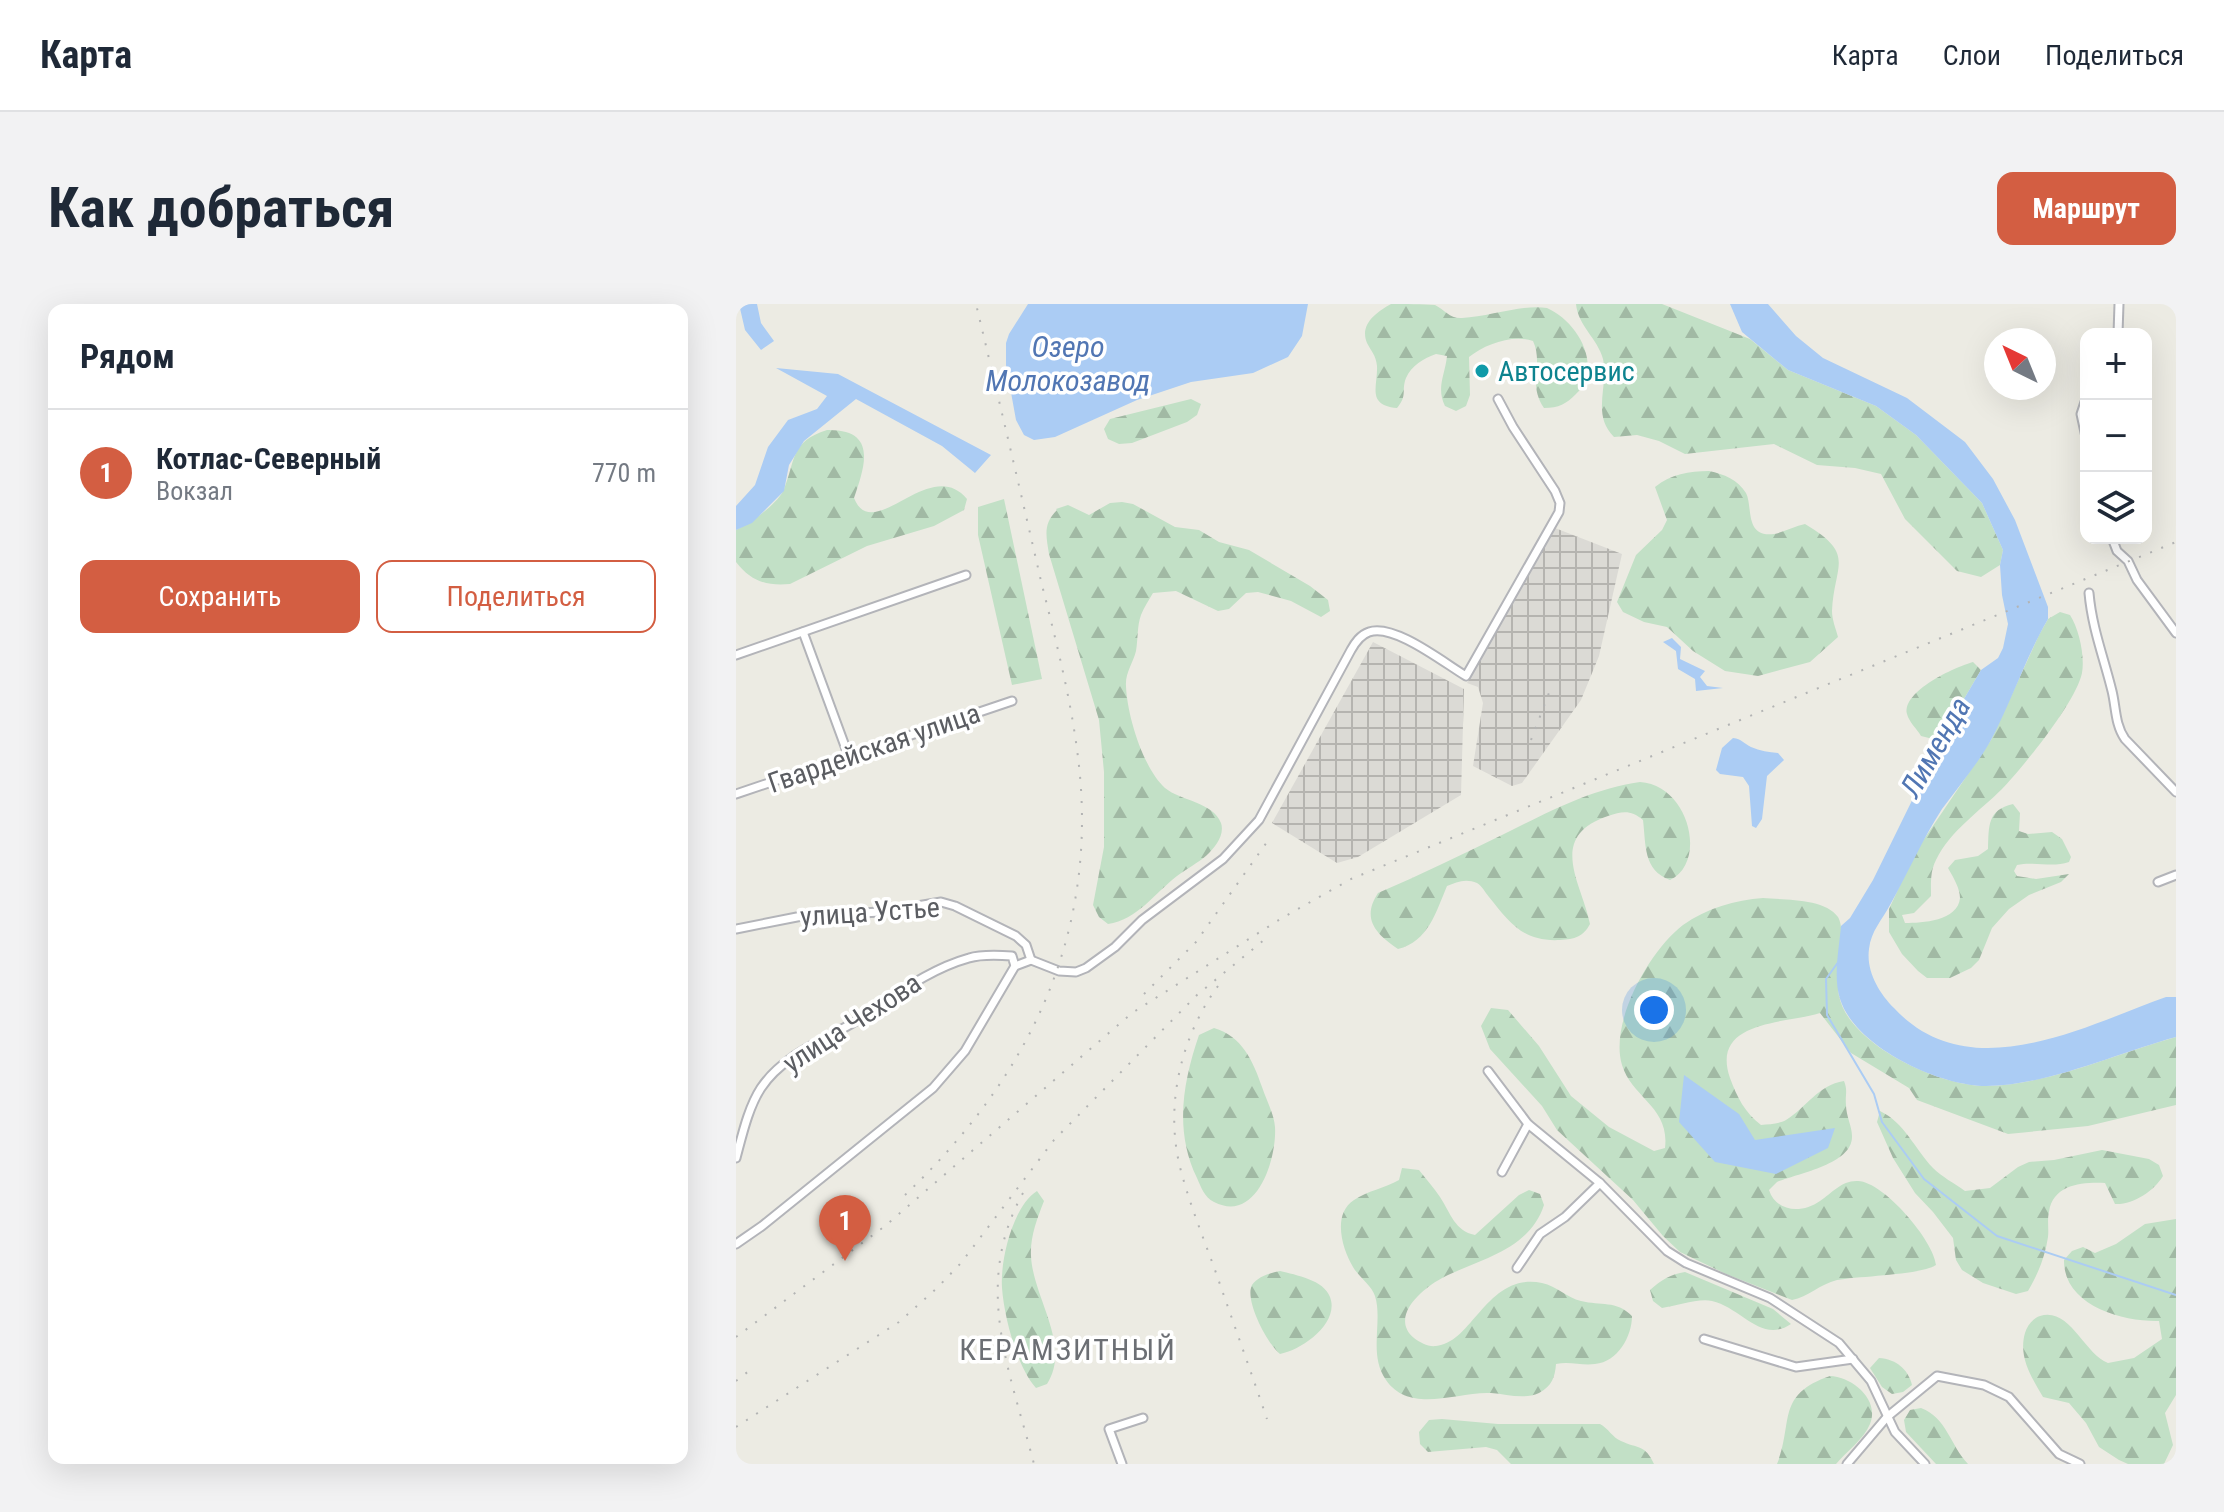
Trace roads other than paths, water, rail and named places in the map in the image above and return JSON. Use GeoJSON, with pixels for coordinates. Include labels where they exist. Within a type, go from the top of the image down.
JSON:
{"type":"FeatureCollection","features":[{"type":"Feature","properties":{"kind":"street"},"geometry":{"type":"LineString","coordinates":[[2118,328],[2119,304]]}},
{"type":"Feature","properties":{"kind":"street"},"geometry":{"type":"LineString","coordinates":[[736,1244],[933,1088],[965,1051],[1015,966],[1031,960],[1059,971],[1076,972],[1086,968],[1115,947],[1142,920],[1223,859],[1259,820],[1351,650],[1364,635],[1377,631],[1392,633],[1466,676],[1559,512],[1560,503],[1555,491],[1498,399]]}},
{"type":"Feature","properties":{"kind":"street"},"geometry":{"type":"LineString","coordinates":[[2114,544],[2176,633]]}},
{"type":"Feature","properties":{"kind":"street"},"geometry":{"type":"LineString","coordinates":[[736,655],[966,575]]}},
{"type":"Feature","properties":{"kind":"street"},"geometry":{"type":"LineString","coordinates":[[2089,593],[2094,632],[2113,694],[2119,730],[2176,792]]}},
{"type":"Feature","properties":{"kind":"street"},"geometry":{"type":"LineString","coordinates":[[803,632],[849,757]]}},
{"type":"Feature","properties":{"kind":"street","name":"Гвардейская улица"},"geometry":{"type":"LineString","coordinates":[[736,794],[1012,701]]}},
{"type":"Feature","properties":{"kind":"street"},"geometry":{"type":"LineString","coordinates":[[2158,882],[2176,875]]}},
{"type":"Feature","properties":{"kind":"street","name":"улица Устье"},"geometry":{"type":"LineString","coordinates":[[736,929],[771,920],[881,912],[941,902],[1016,936],[1026,945],[1031,960]]}},
{"type":"Feature","properties":{"kind":"street","name":"улица Чехова"},"geometry":{"type":"LineString","coordinates":[[736,1158],[760,1089],[808,1046],[889,1000],[921,977],[947,966],[971,957],[992,955],[1012,956],[1015,966]]}},
{"type":"Feature","properties":{"kind":"street"},"geometry":{"type":"LineString","coordinates":[[1488,1071],[1528,1124],[1600,1183],[1667,1251],[1686,1263],[1770,1298],[1839,1343],[1871,1381],[1895,1432],[1925,1464]]}},
{"type":"Feature","properties":{"kind":"street"},"geometry":{"type":"LineString","coordinates":[[1502,1172],[1528,1124]]}},
{"type":"Feature","properties":{"kind":"street"},"geometry":{"type":"LineString","coordinates":[[1517,1268],[1540,1234],[1565,1217],[1600,1183]]}},
{"type":"Feature","properties":{"kind":"street"},"geometry":{"type":"LineString","coordinates":[[1704,1339],[1796,1367],[1853,1359]]}},
{"type":"Feature","properties":{"kind":"street"},"geometry":{"type":"LineString","coordinates":[[1847,1464],[1887,1417],[1937,1376],[1984,1385],[2009,1397],[2059,1454],[2080,1464]]}},
{"type":"Feature","properties":{"kind":"street"},"geometry":{"type":"LineString","coordinates":[[1122,1464],[1109,1429],[1143,1418]]}},
{"type":"Feature","properties":{"kind":"water"},"geometry":{"type":"Polygon","coordinates":[[[739,304],[757,304],[761,323],[774,341],[761,350],[745,330],[739,304]]]}},
{"type":"Feature","properties":{"kind":"water","name":"Озеро Молокозавод"},"geometry":{"type":"Polygon","coordinates":[[[1028,304],[1308,304],[1302,336],[1288,357],[1253,373],[1191,382],[1137,400],[1055,437],[1034,440],[1024,435],[1016,420],[1006,365],[1009,334],[1028,304]]]}},
{"type":"Feature","properties":{"kind":"water"},"geometry":{"type":"Polygon","coordinates":[[[1730,304],[1768,304],[1796,336],[1823,358],[1907,398],[1965,442],[1993,479],[2015,520],[2048,607],[2048,619],[1991,740],[1942,809],[1874,931],[1869,957],[1872,973],[1883,996],[1924,1032],[1956,1045],[1991,1048],[2027,1044],[2063,1035],[2166,997],[2176,997],[2176,1037],[2057,1075],[2009,1085],[1986,1086],[1945,1079],[1901,1060],[1880,1048],[1849,1017],[1840,999],[1837,982],[1841,926],[1850,918],[1873,880],[1951,721],[1981,670],[1998,658],[2003,648],[2008,624],[2002,595],[2000,565],[2003,550],[1982,503],[1916,435],[1876,406],[1788,370],[1742,332],[1730,304]]]}},
{"type":"Feature","properties":{"kind":"water"},"geometry":{"type":"Polygon","coordinates":[[[776,368],[838,374],[991,455],[975,473],[942,446],[856,399],[804,441],[789,465],[784,491],[752,523],[736,530],[736,506],[755,485],[768,447],[788,420],[817,409],[827,396],[776,368]]]}},
{"type":"Feature","properties":{"kind":"water"},"geometry":{"type":"Polygon","coordinates":[[[1672,638],[1681,647],[1680,659],[1705,671],[1700,677],[1707,686],[1723,688],[1696,691],[1695,679],[1678,669],[1676,651],[1663,642],[1672,638]]]}},
{"type":"Feature","properties":{"kind":"water"},"geometry":{"type":"Polygon","coordinates":[[[1733,738],[1754,748],[1778,753],[1784,760],[1767,776],[1762,819],[1756,828],[1752,826],[1749,786],[1743,777],[1720,774],[1716,770],[1722,748],[1733,738]]]}},
{"type":"Feature","properties":{"kind":"water"},"geometry":{"type":"Polygon","coordinates":[[[1684,1075],[1739,1114],[1755,1140],[1835,1128],[1828,1148],[1776,1174],[1715,1162],[1679,1122],[1684,1075]]]}},
{"type":"Feature","properties":{"kind":"waterway"},"geometry":{"type":"LineString","coordinates":[[1839,961],[1826,979],[1827,1015],[1874,1094],[1882,1122],[1924,1179],[1997,1236],[2176,1295]]}},
{"type":"Feature","properties":{"kind":"railway"},"geometry":{"type":"LineString","coordinates":[[905,1195],[985,1105],[1017,1057],[1043,1006],[1063,953],[1076,896],[1082,838],[1080,776],[1069,702],[976,304]]}},
{"type":"Feature","properties":{"kind":"railway"},"geometry":{"type":"LineString","coordinates":[[736,1337],[885,1226],[1132,1013],[1282,918],[1351,879],[2176,542]]}},
{"type":"Feature","properties":{"kind":"railway"},"geometry":{"type":"LineString","coordinates":[[1531,740],[1552,685]]}},
{"type":"Feature","properties":{"kind":"railway"},"geometry":{"type":"LineString","coordinates":[[1144,994],[1196,942],[1267,842]]}},
{"type":"Feature","properties":{"kind":"railway"},"geometry":{"type":"LineString","coordinates":[[736,1427],[899,1322],[937,1288],[961,1263],[1054,1140],[1197,995],[1264,940]]}},
{"type":"Feature","properties":{"kind":"railway"},"geometry":{"type":"LineString","coordinates":[[1218,986],[1205,1006],[1185,1051],[1175,1098],[1176,1147],[1193,1209],[1267,1419]]}},
{"type":"Feature","properties":{"kind":"railway"},"geometry":{"type":"LineString","coordinates":[[1023,1193],[1008,1227],[1000,1261],[998,1295],[1000,1328],[1007,1362],[1034,1464]]}},
{"type":"Feature","properties":{"kind":"railway"},"geometry":{"type":"LineString","coordinates":[[736,1381],[754,1367]]}},
{"type":"Feature","properties":{"kind":"place","name":"Автосервис"},"geometry":{"type":"Point","coordinates":[1482,371]}},
{"type":"Feature","properties":{"kind":"place","name":"Котлас-Северный"},"geometry":{"type":"Point","coordinates":[845,1261]}},
{"type":"Feature","properties":{"kind":"district","name":"КЕРАМЗИТНЫЙ"},"geometry":{"type":"Point","coordinates":[1068,1349]}},
{"type":"Feature","properties":{"kind":"water label","name":"Лименда"},"geometry":{"type":"Point","coordinates":[1935,747]}}]}
